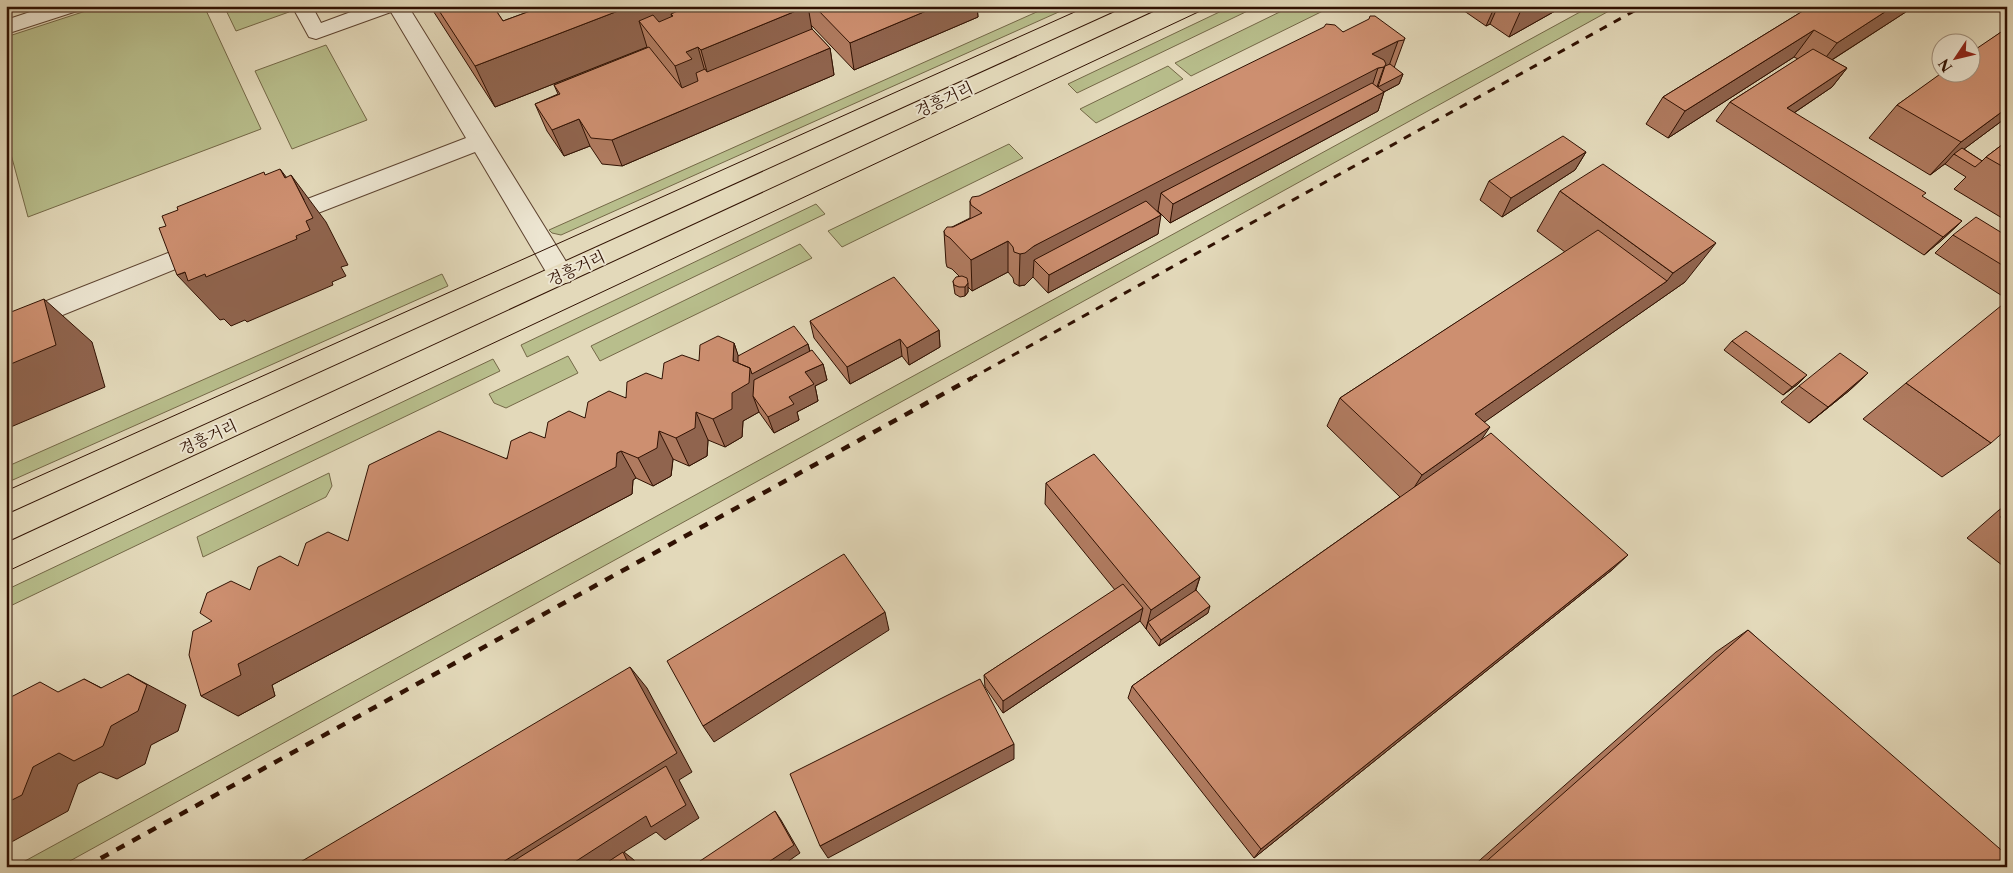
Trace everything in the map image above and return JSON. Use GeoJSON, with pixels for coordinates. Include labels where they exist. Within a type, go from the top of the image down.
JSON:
{"type":"FeatureCollection","features":[{"type":"Feature","properties":{"kind":"main road","name":"경흥거리"},"geometry":{"type":"LineString","coordinates":[[6,530],[1146,6]]}},
{"type":"Feature","properties":{"kind":"street"},"geometry":{"type":"LineString","coordinates":[[6,27],[70,6]]}},
{"type":"Feature","properties":{"kind":"street"},"geometry":{"type":"LineString","coordinates":[[302,6],[316,32],[388,6]]}},
{"type":"Feature","properties":{"kind":"street"},"geometry":{"type":"LineString","coordinates":[[398,6],[562,275]]}},
{"type":"Feature","properties":{"kind":"street"},"geometry":{"type":"LineString","coordinates":[[534,6],[556,12],[580,10],[590,6]]}},
{"type":"Feature","properties":{"kind":"street"},"geometry":{"type":"LineString","coordinates":[[257,228],[480,141]]}},
{"type":"Feature","properties":{"kind":"street"},"geometry":{"type":"LineString","coordinates":[[6,328],[229,238]]}},
{"type":"Feature","properties":{"kind":"green space"},"geometry":{"type":"Polygon","coordinates":[[[101,6],[204,6],[261,129],[28,217],[6,136],[6,37],[101,6]]]}},
{"type":"Feature","properties":{"kind":"green space"},"geometry":{"type":"Polygon","coordinates":[[[224,6],[286,6],[289,12],[236,31],[224,6]]]}},
{"type":"Feature","properties":{"kind":"green space"},"geometry":{"type":"Polygon","coordinates":[[[1050,6],[1072,6],[561,235],[552,233],[549,230],[1050,6]]]}},
{"type":"Feature","properties":{"kind":"green space"},"geometry":{"type":"Polygon","coordinates":[[[1232,6],[1258,6],[1077,93],[1068,84],[1232,6]]]}},
{"type":"Feature","properties":{"kind":"green space"},"geometry":{"type":"Polygon","coordinates":[[[1292,6],[1333,6],[1191,76],[1175,63],[1292,6]]]}},
{"type":"Feature","properties":{"kind":"green space"},"geometry":{"type":"Polygon","coordinates":[[[1591,6],[1618,6],[59,867],[14,867],[1591,6]]]}},
{"type":"Feature","properties":{"kind":"green space"},"geometry":{"type":"Polygon","coordinates":[[[326,45],[367,120],[292,149],[255,71],[326,45]]]}},
{"type":"Feature","properties":{"kind":"green space"},"geometry":{"type":"Polygon","coordinates":[[[1168,66],[1183,79],[1096,123],[1080,109],[1168,66]]]}},
{"type":"Feature","properties":{"kind":"green space"},"geometry":{"type":"Polygon","coordinates":[[[1009,144],[1023,158],[842,247],[828,231],[1009,144]]]}},
{"type":"Feature","properties":{"kind":"green space"},"geometry":{"type":"Polygon","coordinates":[[[816,204],[825,214],[527,357],[521,345],[816,204]]]}},
{"type":"Feature","properties":{"kind":"green space"},"geometry":{"type":"Polygon","coordinates":[[[800,244],[812,258],[600,361],[591,346],[800,244]]]}},
{"type":"Feature","properties":{"kind":"green space"},"geometry":{"type":"Polygon","coordinates":[[[442,274],[448,286],[6,483],[6,467],[442,274]]]}},
{"type":"Feature","properties":{"kind":"green space"},"geometry":{"type":"Polygon","coordinates":[[[568,356],[578,373],[506,408],[494,403],[489,394],[568,356]]]}},
{"type":"Feature","properties":{"kind":"green space"},"geometry":{"type":"Polygon","coordinates":[[[493,359],[500,371],[6,608],[6,590],[493,359]]]}},
{"type":"Feature","properties":{"kind":"green space"},"geometry":{"type":"Polygon","coordinates":[[[329,473],[332,486],[326,497],[203,557],[197,537],[329,473]]]}},
{"type":"Feature","properties":{"kind":"building"},"geometry":{"type":"Polygon","coordinates":[[[436,6],[493,6],[503,21],[544,6],[631,6],[475,66],[436,6]]]}},
{"type":"Feature","properties":{"kind":"building"},"geometry":{"type":"Polygon","coordinates":[[[689,6],[808,6],[701,50],[698,47],[686,52],[692,59],[675,66],[639,21],[653,15],[659,22],[689,6]]]}},
{"type":"Feature","properties":{"kind":"building"},"geometry":{"type":"Polygon","coordinates":[[[814,6],[938,6],[850,43],[814,6]]]}},
{"type":"Feature","properties":{"kind":"building"},"geometry":{"type":"Polygon","coordinates":[[[1516,6],[1528,6],[1521,10],[1516,6]]]}},
{"type":"Feature","properties":{"kind":"building"},"geometry":{"type":"Polygon","coordinates":[[[1811,6],[1894,6],[1837,43],[1814,30],[1685,111],[1663,97],[1811,6]]]}},
{"type":"Feature","properties":{"kind":"building"},"geometry":{"type":"Polygon","coordinates":[[[1370,16],[1375,16],[1405,38],[1372,54],[1384,60],[1386,64],[1384,67],[1378,68],[1034,246],[1025,253],[1014,252],[1013,247],[1008,241],[971,260],[945,235],[944,231],[947,227],[953,227],[982,213],[971,205],[972,197],[979,196],[1324,27],[1326,24],[1335,25],[1343,32],[1369,19],[1370,16]]]}},
{"type":"Feature","properties":{"kind":"building"},"geometry":{"type":"Polygon","coordinates":[[[2007,28],[2007,108],[1961,142],[1897,105],[1930,81],[1980,82],[1980,46],[2007,28]]]}},
{"type":"Feature","properties":{"kind":"building"},"geometry":{"type":"Polygon","coordinates":[[[812,29],[830,48],[612,140],[591,138],[579,119],[552,130],[535,104],[560,94],[554,85],[649,47],[682,88],[698,81],[696,73],[705,69],[707,72],[812,29]]]}},
{"type":"Feature","properties":{"kind":"building"},"geometry":{"type":"Polygon","coordinates":[[[1813,49],[1847,68],[1787,108],[1926,193],[1922,196],[1962,221],[1943,237],[1730,102],[1813,49]]]}},
{"type":"Feature","properties":{"kind":"building"},"geometry":{"type":"Polygon","coordinates":[[[1390,64],[1403,74],[1378,87],[1385,66],[1390,64]]]}},
{"type":"Feature","properties":{"kind":"building"},"geometry":{"type":"Polygon","coordinates":[[[1372,83],[1384,92],[1173,204],[1161,193],[1372,83]]]}},
{"type":"Feature","properties":{"kind":"building"},"geometry":{"type":"Polygon","coordinates":[[[1563,136],[1586,152],[1511,198],[1489,181],[1563,136]]]}},
{"type":"Feature","properties":{"kind":"building"},"geometry":{"type":"Polygon","coordinates":[[[2007,141],[2007,169],[1986,157],[2007,141]]]}},
{"type":"Feature","properties":{"kind":"building"},"geometry":{"type":"Polygon","coordinates":[[[1962,148],[1982,161],[1975,167],[1954,154],[1962,148]]]}},
{"type":"Feature","properties":{"kind":"building"},"geometry":{"type":"Polygon","coordinates":[[[1603,164],[1716,243],[1673,273],[1560,191],[1603,164]]]}},
{"type":"Feature","properties":{"kind":"building"},"geometry":{"type":"Polygon","coordinates":[[[280,169],[285,178],[291,175],[313,218],[306,221],[310,230],[296,236],[297,239],[206,277],[205,274],[188,281],[185,272],[177,275],[159,228],[166,226],[162,216],[178,210],[177,207],[264,172],[265,175],[280,169]]]}},
{"type":"Feature","properties":{"kind":"building"},"geometry":{"type":"Polygon","coordinates":[[[1146,201],[1161,215],[1049,275],[1034,260],[1146,201]]]}},
{"type":"Feature","properties":{"kind":"building"},"geometry":{"type":"Polygon","coordinates":[[[1976,217],[2007,236],[2007,268],[1953,235],[1976,217]]]}},
{"type":"Feature","properties":{"kind":"building"},"geometry":{"type":"Polygon","coordinates":[[[1598,230],[1667,281],[1475,414],[1490,427],[1422,475],[1340,398],[1598,230]]]}},
{"type":"Feature","properties":{"kind":"building"},"geometry":{"type":"Polygon","coordinates":[[[962,276],[967,278],[968,283],[965,287],[954,285],[953,281],[956,277],[962,276]]]}},
{"type":"Feature","properties":{"kind":"building"},"geometry":{"type":"Polygon","coordinates":[[[894,277],[939,330],[907,348],[900,339],[847,367],[810,321],[894,277]]]}},
{"type":"Feature","properties":{"kind":"building"},"geometry":{"type":"Polygon","coordinates":[[[44,299],[56,345],[6,366],[6,314],[44,299]]]}},
{"type":"Feature","properties":{"kind":"building"},"geometry":{"type":"Polygon","coordinates":[[[2007,301],[2007,429],[1991,443],[1906,383],[2007,301]]]}},
{"type":"Feature","properties":{"kind":"building"},"geometry":{"type":"Polygon","coordinates":[[[794,326],[808,344],[752,374],[750,368],[738,363],[738,356],[794,326]]]}},
{"type":"Feature","properties":{"kind":"building"},"geometry":{"type":"Polygon","coordinates":[[[1746,331],[1807,375],[1792,387],[1732,341],[1746,331]]]}},
{"type":"Feature","properties":{"kind":"building"},"geometry":{"type":"Polygon","coordinates":[[[718,336],[734,343],[733,361],[750,368],[749,383],[732,393],[732,409],[713,419],[696,412],[695,428],[676,438],[659,431],[657,448],[638,458],[621,451],[617,453],[616,467],[238,664],[241,675],[201,696],[189,655],[193,631],[212,621],[200,613],[207,593],[231,581],[250,590],[258,567],[280,556],[298,566],[306,543],[328,532],[348,541],[369,465],[439,431],[507,459],[511,441],[530,432],[545,438],[548,422],[569,411],[585,418],[588,402],[609,391],[626,398],[627,382],[646,373],[662,379],[664,363],[682,355],[699,361],[700,345],[718,336]]]}},
{"type":"Feature","properties":{"kind":"building"},"geometry":{"type":"Polygon","coordinates":[[[812,350],[823,364],[805,372],[814,384],[789,397],[794,404],[768,417],[753,396],[754,380],[812,350]]]}},
{"type":"Feature","properties":{"kind":"building"},"geometry":{"type":"Polygon","coordinates":[[[1840,353],[1868,373],[1828,407],[1799,386],[1840,353]]]}},
{"type":"Feature","properties":{"kind":"building"},"geometry":{"type":"Polygon","coordinates":[[[1491,433],[1628,555],[1261,849],[1132,686],[1491,433]]]}},
{"type":"Feature","properties":{"kind":"building"},"geometry":{"type":"Polygon","coordinates":[[[1094,454],[1200,577],[1151,610],[1046,483],[1094,454]]]}},
{"type":"Feature","properties":{"kind":"building"},"geometry":{"type":"Polygon","coordinates":[[[2007,511],[2007,522],[2000,517],[2007,511]]]}},
{"type":"Feature","properties":{"kind":"building"},"geometry":{"type":"Polygon","coordinates":[[[844,554],[885,612],[703,726],[667,661],[844,554]]]}},
{"type":"Feature","properties":{"kind":"building"},"geometry":{"type":"Polygon","coordinates":[[[1123,584],[1143,608],[1003,701],[984,675],[1123,584]]]}},
{"type":"Feature","properties":{"kind":"building"},"geometry":{"type":"Polygon","coordinates":[[[1196,590],[1210,606],[1161,640],[1148,622],[1196,590]]]}},
{"type":"Feature","properties":{"kind":"building"},"geometry":{"type":"Polygon","coordinates":[[[1748,630],[2007,855],[2007,867],[1480,867],[1748,630]]]}},
{"type":"Feature","properties":{"kind":"building"},"geometry":{"type":"Polygon","coordinates":[[[630,667],[677,753],[495,867],[292,867],[630,667]]]}},
{"type":"Feature","properties":{"kind":"building"},"geometry":{"type":"Polygon","coordinates":[[[128,674],[147,685],[138,711],[111,726],[103,746],[74,761],[59,753],[33,767],[22,795],[6,803],[6,708],[11,697],[40,682],[58,692],[84,679],[101,688],[128,674]]]}},
{"type":"Feature","properties":{"kind":"building"},"geometry":{"type":"Polygon","coordinates":[[[980,679],[1014,744],[820,846],[790,774],[980,679]]]}},
{"type":"Feature","properties":{"kind":"building"},"geometry":{"type":"Polygon","coordinates":[[[666,766],[686,805],[651,827],[646,816],[567,867],[504,867],[666,766]]]}},
{"type":"Feature","properties":{"kind":"building"},"geometry":{"type":"Polygon","coordinates":[[[775,811],[794,845],[761,867],[691,867],[775,811]]]}},
{"type":"Feature","properties":{"kind":"building"},"geometry":{"type":"Polygon","coordinates":[[[623,852],[630,867],[600,867],[623,852]]]}},
{"type":"Feature","properties":{"kind":"tram line"},"geometry":{"type":"LineString","coordinates":[[6,491],[1088,6]]}},
{"type":"Feature","properties":{"kind":"tram line"},"geometry":{"type":"LineString","coordinates":[[6,572],[1211,6]]}},
{"type":"Feature","properties":{"kind":"railway"},"geometry":{"type":"LineString","coordinates":[[970,379],[1643,6]]}},
{"type":"Feature","properties":{"kind":"railway"},"geometry":{"type":"LineString","coordinates":[[85,867],[972,378]]}}]}
